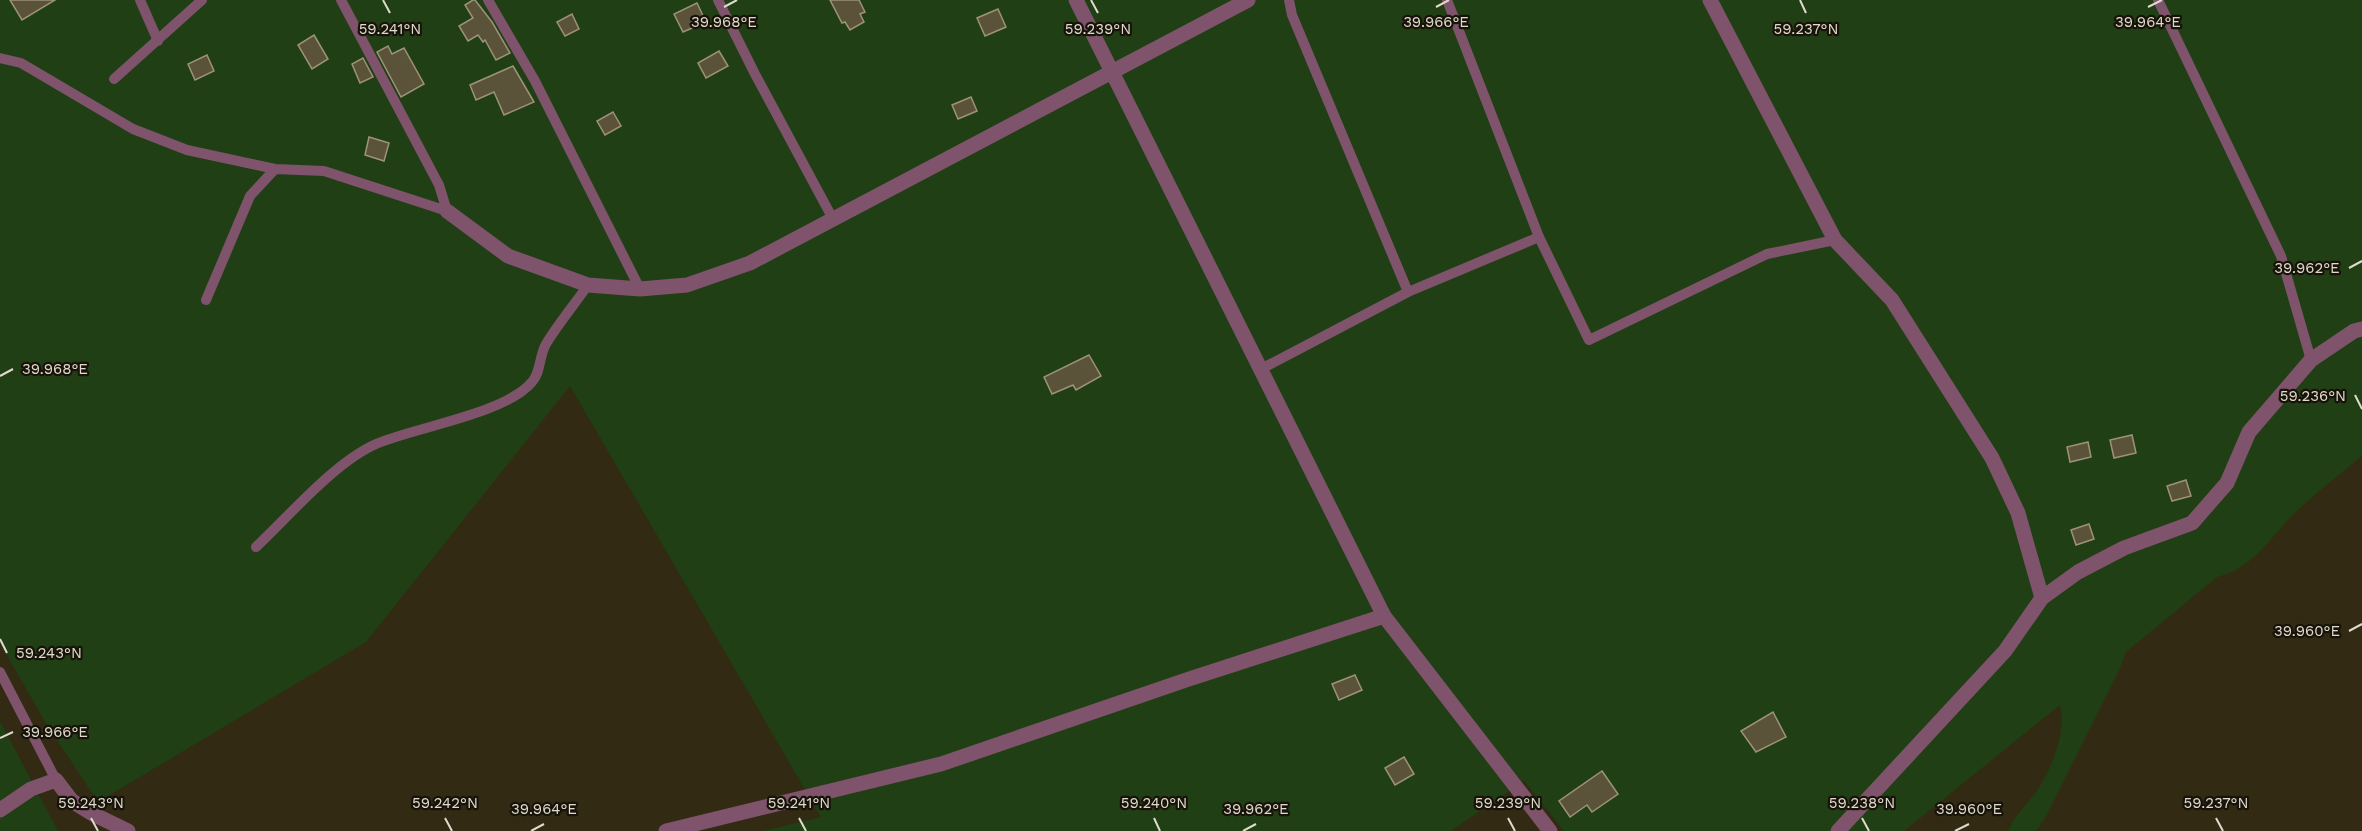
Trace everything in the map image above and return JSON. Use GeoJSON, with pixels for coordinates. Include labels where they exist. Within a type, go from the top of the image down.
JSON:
{"type":"FeatureCollection","features":[{"type":"Feature","properties":{"kind":"street"},"geometry":{"type":"LineString","coordinates":[[1076,0],[1384,616],[1550,831]]}},
{"type":"Feature","properties":{"kind":"street"},"geometry":{"type":"LineString","coordinates":[[447,211],[508,256],[588,285],[640,289],[687,285],[750,263],[1248,0]]}},
{"type":"Feature","properties":{"kind":"street"},"geometry":{"type":"LineString","coordinates":[[1710,0],[1835,240],[1892,300],[1992,458],[2018,513],[2042,598]]}},
{"type":"Feature","properties":{"kind":"street"},"geometry":{"type":"LineString","coordinates":[[1838,831],[2005,651],[2042,598],[2078,572],[2124,548],[2192,523],[2227,483],[2249,432],[2311,360],[2354,331],[2362,329]]}},
{"type":"Feature","properties":{"kind":"street"},"geometry":{"type":"LineString","coordinates":[[666,831],[941,764],[1384,616]]}},
{"type":"Feature","properties":{"kind":"street"},"geometry":{"type":"LineString","coordinates":[[0,810],[31,789],[56,780],[72,801],[128,831]]}},
{"type":"Feature","properties":{"kind":"lane"},"geometry":{"type":"LineString","coordinates":[[140,0],[158,41]]}},
{"type":"Feature","properties":{"kind":"lane"},"geometry":{"type":"LineString","coordinates":[[114,79],[202,0]]}},
{"type":"Feature","properties":{"kind":"lane"},"geometry":{"type":"LineString","coordinates":[[340,0],[440,185],[447,211]]}},
{"type":"Feature","properties":{"kind":"lane"},"geometry":{"type":"LineString","coordinates":[[488,0],[535,81],[640,289]]}},
{"type":"Feature","properties":{"kind":"lane"},"geometry":{"type":"LineString","coordinates":[[718,0],[832,219]]}},
{"type":"Feature","properties":{"kind":"lane"},"geometry":{"type":"LineString","coordinates":[[1289,0],[1292,15],[1408,291]]}},
{"type":"Feature","properties":{"kind":"lane"},"geometry":{"type":"LineString","coordinates":[[1447,0],[1539,237],[1589,340],[1767,254],[1835,240]]}},
{"type":"Feature","properties":{"kind":"lane"},"geometry":{"type":"LineString","coordinates":[[2158,0],[2281,256],[2311,360]]}},
{"type":"Feature","properties":{"kind":"lane"},"geometry":{"type":"LineString","coordinates":[[0,58],[21,63],[133,129],[187,150],[275,168],[324,171],[447,211]]}},
{"type":"Feature","properties":{"kind":"lane"},"geometry":{"type":"LineString","coordinates":[[206,300],[250,196],[275,168]]}},
{"type":"Feature","properties":{"kind":"lane"},"geometry":{"type":"LineString","coordinates":[[1261,369],[1408,291],[1539,237]]}},
{"type":"Feature","properties":{"kind":"lane"},"geometry":{"type":"LineString","coordinates":[[256,547],[348,459],[376,444],[494,406],[517,395],[533,381],[540,365],[544,346],[588,285]]}},
{"type":"Feature","properties":{"kind":"lane"},"geometry":{"type":"LineString","coordinates":[[0,672],[56,780]]}},
{"type":"Feature","properties":{"kind":"green space"},"geometry":{"type":"Polygon","coordinates":[[[0,0],[2362,0],[2362,456],[2301,507],[2254,557],[2243,566],[2217,577],[2126,652],[2044,820],[2036,831],[2008,831],[2038,789],[2053,760],[2060,737],[2062,715],[2060,705],[1904,831],[1564,831],[1524,781],[1451,831],[763,831],[821,817],[570,386],[366,642],[98,802],[45,722],[0,643],[0,0]]]}},
{"type":"Feature","properties":{"kind":"green space"},"geometry":{"type":"Polygon","coordinates":[[[0,721],[58,831],[0,831],[0,721]]]}},
{"type":"Feature","properties":{"kind":"building"},"geometry":{"type":"Polygon","coordinates":[[[10,0],[55,0],[22,20],[10,0]]]}},
{"type":"Feature","properties":{"kind":"building"},"geometry":{"type":"Polygon","coordinates":[[[473,0],[492,22],[510,53],[496,60],[485,40],[483,42],[478,35],[468,41],[459,26],[473,18],[465,5],[473,0]]]}},
{"type":"Feature","properties":{"kind":"building"},"geometry":{"type":"Polygon","coordinates":[[[830,0],[859,0],[865,12],[860,14],[864,22],[850,30],[845,22],[842,23],[830,0]]]}},
{"type":"Feature","properties":{"kind":"building"},"geometry":{"type":"Polygon","coordinates":[[[697,3],[706,22],[683,32],[674,14],[697,3]]]}},
{"type":"Feature","properties":{"kind":"building"},"geometry":{"type":"Polygon","coordinates":[[[998,9],[1006,27],[985,36],[977,18],[998,9]]]}},
{"type":"Feature","properties":{"kind":"building"},"geometry":{"type":"Polygon","coordinates":[[[572,14],[579,29],[565,36],[557,22],[572,14]]]}},
{"type":"Feature","properties":{"kind":"building"},"geometry":{"type":"Polygon","coordinates":[[[314,35],[328,59],[312,69],[298,45],[314,35]]]}},
{"type":"Feature","properties":{"kind":"building"},"geometry":{"type":"Polygon","coordinates":[[[388,46],[392,54],[404,48],[424,84],[401,97],[377,52],[388,46]]]}},
{"type":"Feature","properties":{"kind":"building"},"geometry":{"type":"Polygon","coordinates":[[[719,51],[728,66],[706,78],[698,63],[719,51]]]}},
{"type":"Feature","properties":{"kind":"building"},"geometry":{"type":"Polygon","coordinates":[[[207,55],[214,71],[195,80],[188,64],[207,55]]]}},
{"type":"Feature","properties":{"kind":"building"},"geometry":{"type":"Polygon","coordinates":[[[363,58],[373,77],[360,83],[352,64],[363,58]]]}},
{"type":"Feature","properties":{"kind":"building"},"geometry":{"type":"Polygon","coordinates":[[[513,66],[534,102],[504,115],[494,92],[476,100],[470,85],[513,66]]]}},
{"type":"Feature","properties":{"kind":"building"},"geometry":{"type":"Polygon","coordinates":[[[971,97],[977,111],[958,119],[952,105],[971,97]]]}},
{"type":"Feature","properties":{"kind":"building"},"geometry":{"type":"Polygon","coordinates":[[[613,112],[621,126],[605,135],[597,121],[613,112]]]}},
{"type":"Feature","properties":{"kind":"building"},"geometry":{"type":"Polygon","coordinates":[[[369,137],[389,143],[384,161],[365,155],[369,137]]]}},
{"type":"Feature","properties":{"kind":"building"},"geometry":{"type":"Polygon","coordinates":[[[1089,355],[1101,376],[1076,390],[1073,385],[1052,394],[1044,377],[1089,355]]]}},
{"type":"Feature","properties":{"kind":"building"},"geometry":{"type":"Polygon","coordinates":[[[2132,435],[2136,453],[2114,458],[2110,440],[2132,435]]]}},
{"type":"Feature","properties":{"kind":"building"},"geometry":{"type":"Polygon","coordinates":[[[2088,442],[2091,457],[2070,462],[2067,447],[2088,442]]]}},
{"type":"Feature","properties":{"kind":"building"},"geometry":{"type":"Polygon","coordinates":[[[2186,480],[2191,496],[2172,501],[2167,486],[2186,480]]]}},
{"type":"Feature","properties":{"kind":"building"},"geometry":{"type":"Polygon","coordinates":[[[2089,524],[2094,539],[2076,545],[2071,530],[2089,524]]]}},
{"type":"Feature","properties":{"kind":"building"},"geometry":{"type":"Polygon","coordinates":[[[1355,675],[1362,690],[1339,700],[1332,684],[1355,675]]]}},
{"type":"Feature","properties":{"kind":"building"},"geometry":{"type":"Polygon","coordinates":[[[1773,712],[1786,737],[1756,752],[1741,731],[1773,712]]]}},
{"type":"Feature","properties":{"kind":"building"},"geometry":{"type":"Polygon","coordinates":[[[1404,757],[1414,774],[1395,785],[1385,768],[1404,757]]]}},
{"type":"Feature","properties":{"kind":"building"},"geometry":{"type":"Polygon","coordinates":[[[1602,771],[1618,794],[1592,812],[1587,805],[1570,817],[1559,801],[1602,771]]]}}]}
